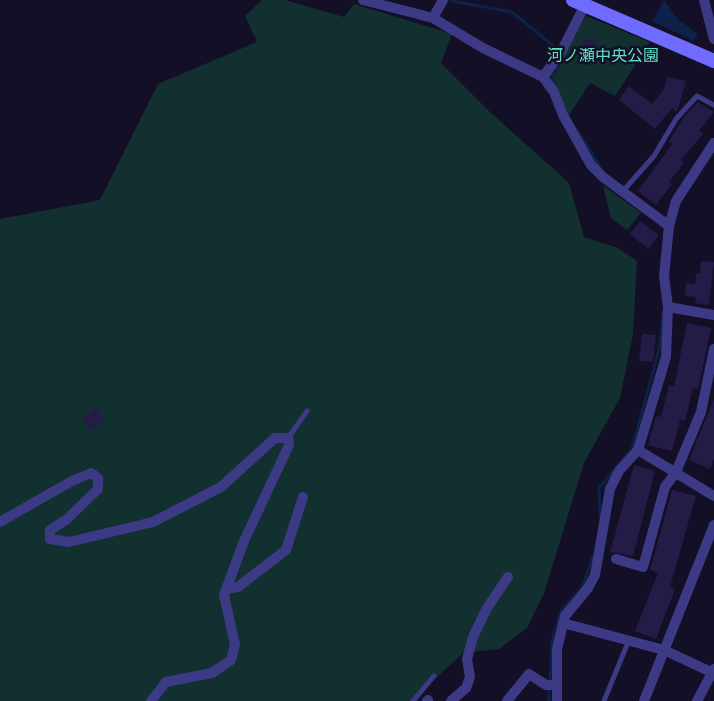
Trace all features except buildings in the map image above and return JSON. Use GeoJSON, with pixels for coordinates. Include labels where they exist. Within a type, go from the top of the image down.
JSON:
{"type":"FeatureCollection","features":[{"type":"Feature","properties":{"kind":"street"},"geometry":{"type":"LineString","coordinates":[[363,0],[433,18],[483,48],[543,77],[554,92],[563,115],[591,165],[669,226]]}},
{"type":"Feature","properties":{"kind":"street"},"geometry":{"type":"LineString","coordinates":[[433,18],[442,0]]}},
{"type":"Feature","properties":{"kind":"street"},"geometry":{"type":"LineString","coordinates":[[704,0],[714,39]]}},
{"type":"Feature","properties":{"kind":"street"},"geometry":{"type":"LineString","coordinates":[[543,77],[561,52],[579,3],[714,61]]}},
{"type":"Feature","properties":{"kind":"street"},"geometry":{"type":"LineString","coordinates":[[556,701],[551,685],[563,623],[570,606],[588,588],[595,575],[610,489],[619,471],[638,450],[666,357],[668,307],[664,276],[669,226],[676,201],[714,143]]}},
{"type":"Feature","properties":{"kind":"street"},"geometry":{"type":"LineString","coordinates":[[668,307],[714,315]]}},
{"type":"Feature","properties":{"kind":"street"},"geometry":{"type":"LineString","coordinates":[[616,559],[643,567],[665,487],[676,472],[701,412],[714,350]]}},
{"type":"Feature","properties":{"kind":"street"},"geometry":{"type":"LineString","coordinates":[[0,522],[72,481],[91,473],[98,477],[98,489],[66,520],[51,530],[50,539],[69,542],[153,522],[195,503],[221,487],[275,438],[288,438],[289,445],[244,541],[226,589],[224,599],[235,645],[231,660],[212,673],[165,682],[151,701]]}},
{"type":"Feature","properties":{"kind":"street"},"geometry":{"type":"LineString","coordinates":[[638,450],[714,496]]}},
{"type":"Feature","properties":{"kind":"street"},"geometry":{"type":"LineString","coordinates":[[226,589],[238,587],[285,550],[303,497]]}},
{"type":"Feature","properties":{"kind":"street"},"geometry":{"type":"LineString","coordinates":[[644,701],[714,525]]}},
{"type":"Feature","properties":{"kind":"street"},"geometry":{"type":"LineString","coordinates":[[451,701],[466,687],[470,677],[467,659],[473,637],[487,608],[508,577]]}},
{"type":"Feature","properties":{"kind":"street"},"geometry":{"type":"LineString","coordinates":[[563,623],[664,650],[712,670],[698,701]]}},
{"type":"Feature","properties":{"kind":"street"},"geometry":{"type":"LineString","coordinates":[[507,701],[529,674],[551,685]]}},
{"type":"Feature","properties":{"kind":"lane"},"geometry":{"type":"LineString","coordinates":[[622,191],[654,156],[676,119],[697,96],[714,105]]}},
{"type":"Feature","properties":{"kind":"lane"},"geometry":{"type":"LineString","coordinates":[[288,438],[307,411]]}},
{"type":"Feature","properties":{"kind":"lane"},"geometry":{"type":"LineString","coordinates":[[604,701],[629,640]]}},
{"type":"Feature","properties":{"kind":"lane"},"geometry":{"type":"LineString","coordinates":[[413,701],[434,676]]}},
{"type":"Feature","properties":{"kind":"green space"},"geometry":{"type":"Polygon","coordinates":[[[262,0],[285,0],[344,17],[354,4],[452,34],[441,63],[491,113],[569,183],[584,237],[618,248],[637,261],[633,334],[620,398],[584,463],[544,593],[527,628],[499,649],[463,653],[411,701],[0,701],[0,219],[100,200],[158,84],[257,42],[245,16],[262,0]]]}},
{"type":"Feature","properties":{"kind":"green space","name":"河ノ瀬中央公園"},"geometry":{"type":"Polygon","coordinates":[[[586,16],[650,42],[615,96],[590,83],[569,115],[550,75],[586,16]]]}},
{"type":"Feature","properties":{"kind":"green space"},"geometry":{"type":"Polygon","coordinates":[[[603,185],[641,213],[627,230],[611,218],[603,185]]]}},
{"type":"Feature","properties":{"kind":"water"},"geometry":{"type":"Polygon","coordinates":[[[664,0],[677,18],[698,34],[694,41],[652,21],[664,0]]]}},
{"type":"Feature","properties":{"kind":"waterway"},"geometry":{"type":"LineString","coordinates":[[452,1],[512,12],[557,49]]}},
{"type":"Feature","properties":{"kind":"waterway"},"geometry":{"type":"LineString","coordinates":[[554,84],[552,78],[562,60]]}},
{"type":"Feature","properties":{"kind":"waterway"},"geometry":{"type":"LineString","coordinates":[[579,133],[601,168]]}},
{"type":"Feature","properties":{"kind":"waterway"},"geometry":{"type":"LineString","coordinates":[[600,517],[599,488],[632,449],[660,346],[663,312]]}},
{"type":"Feature","properties":{"kind":"waterway"},"geometry":{"type":"LineString","coordinates":[[550,682],[552,641],[561,611],[582,588],[593,556]]}},
{"type":"Feature","properties":{"kind":"waterway"},"geometry":{"type":"LineString","coordinates":[[549,688],[549,701]]}}]}
